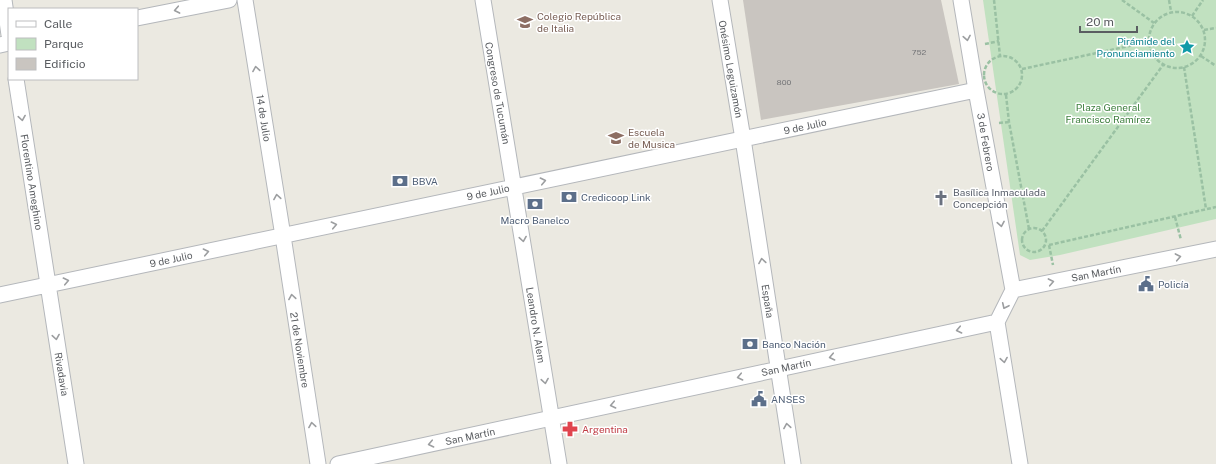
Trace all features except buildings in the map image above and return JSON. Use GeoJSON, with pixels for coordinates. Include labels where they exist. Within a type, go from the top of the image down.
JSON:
{"type":"FeatureCollection","features":[{"type":"Feature","properties":{"kind":"street"},"geometry":{"type":"LineString","coordinates":[[4,0],[8,28]]}},
{"type":"Feature","properties":{"kind":"street"},"geometry":{"type":"LineString","coordinates":[[138,18],[229,0]]}},
{"type":"Feature","properties":{"kind":"street","name":"14 de Julio"},"geometry":{"type":"LineString","coordinates":[[245,0],[283,236]]}},
{"type":"Feature","properties":{"kind":"street","name":"Congreso de Tucumán"},"geometry":{"type":"LineString","coordinates":[[483,0],[514,187]]}},
{"type":"Feature","properties":{"kind":"street","name":"Onésimo Leguizamón"},"geometry":{"type":"LineString","coordinates":[[720,0],[743,139]]}},
{"type":"Feature","properties":{"kind":"street","name":"3 de Febrero"},"geometry":{"type":"LineString","coordinates":[[961,0],[1013,290]]}},
{"type":"Feature","properties":{"kind":"street","name":"Florentino Ameghino"},"geometry":{"type":"LineString","coordinates":[[16,80],[48,285]]}},
{"type":"Feature","properties":{"kind":"street","name":"9 de Julio"},"geometry":{"type":"LineString","coordinates":[[0,295],[976,90]]}},
{"type":"Feature","properties":{"kind":"street","name":"España"},"geometry":{"type":"LineString","coordinates":[[743,139],[794,464]]}},
{"type":"Feature","properties":{"kind":"street","name":"Leandro N. Alem"},"geometry":{"type":"LineString","coordinates":[[514,187],[559,464]]}},
{"type":"Feature","properties":{"kind":"street","name":"21 de Noviembre"},"geometry":{"type":"LineString","coordinates":[[283,236],[318,464]]}},
{"type":"Feature","properties":{"kind":"street","name":"San Martín"},"geometry":{"type":"LineString","coordinates":[[1013,290],[1216,249]]}},
{"type":"Feature","properties":{"kind":"street","name":"Rivadavia"},"geometry":{"type":"LineString","coordinates":[[48,285],[76,464]]}},
{"type":"Feature","properties":{"kind":"street"},"geometry":{"type":"LineString","coordinates":[[1013,290],[998,322],[1020,464]]}},
{"type":"Feature","properties":{"kind":"street","name":"San Martín"},"geometry":{"type":"LineString","coordinates":[[338,464],[998,322]]}},
{"type":"Feature","properties":{"kind":"path"},"geometry":{"type":"LineString","coordinates":[[994,0],[1000,56]]}},
{"type":"Feature","properties":{"kind":"path"},"geometry":{"type":"LineString","coordinates":[[1122,0],[1154,23]]}},
{"type":"Feature","properties":{"kind":"path"},"geometry":{"type":"LineString","coordinates":[[1169,0],[1171,12]]}},
{"type":"Feature","properties":{"kind":"path"},"geometry":{"type":"LineString","coordinates":[[1192,16],[1204,0]]}},
{"type":"Feature","properties":{"kind":"path"},"geometry":{"type":"LineString","coordinates":[[1171,12],[1184,12],[1197,19],[1204,30],[1206,44],[1201,56],[1190,65],[1176,69],[1163,65],[1153,56],[1148,42],[1150,29],[1154,23],[1158,18],[1171,12]]}},
{"type":"Feature","properties":{"kind":"path"},"geometry":{"type":"LineString","coordinates":[[1204,30],[1216,28]]}},
{"type":"Feature","properties":{"kind":"path"},"geometry":{"type":"LineString","coordinates":[[1022,69],[1148,42]]}},
{"type":"Feature","properties":{"kind":"path"},"geometry":{"type":"LineString","coordinates":[[1000,56],[1009,57],[1017,61],[1022,69],[1023,77],[1020,85],[1014,92],[1006,95],[997,94],[989,90],[985,82],[984,74],[986,65],[992,59],[1000,56]]}},
{"type":"Feature","properties":{"kind":"path"},"geometry":{"type":"LineString","coordinates":[[1201,56],[1216,66]]}},
{"type":"Feature","properties":{"kind":"path"},"geometry":{"type":"LineString","coordinates":[[1042,230],[1163,65]]}},
{"type":"Feature","properties":{"kind":"path"},"geometry":{"type":"LineString","coordinates":[[1184,67],[1206,209]]}},
{"type":"Feature","properties":{"kind":"path"},"geometry":{"type":"LineString","coordinates":[[1006,95],[1029,229]]}},
{"type":"Feature","properties":{"kind":"path"},"geometry":{"type":"LineString","coordinates":[[1045,245],[1216,207]]}},
{"type":"Feature","properties":{"kind":"path"},"geometry":{"type":"LineString","coordinates":[[1175,216],[1186,256]]}},
{"type":"Feature","properties":{"kind":"path"},"geometry":{"type":"LineString","coordinates":[[1036,228],[1042,230],[1046,240],[1045,245],[1041,250],[1035,252],[1028,251],[1022,240],[1024,234],[1029,229],[1036,228]]}},
{"type":"Feature","properties":{"kind":"path"},"geometry":{"type":"LineString","coordinates":[[1049,245],[1057,281]]}},
{"type":"Feature","properties":{"kind":"green space","name":"Plaza General Francisco Ramírez"},"geometry":{"type":"Polygon","coordinates":[[[983,0],[1216,0],[1216,219],[1060,255],[1030,260],[1020,255],[983,0]]]}},
{"type":"Feature","properties":{"kind":"place","name":"Colegio República de Italia"},"geometry":{"type":"Point","coordinates":[525,22]}},
{"type":"Feature","properties":{"kind":"place","name":"Pirámide del Pronunciamiento"},"geometry":{"type":"Point","coordinates":[1187,47]}},
{"type":"Feature","properties":{"kind":"place","name":"Escuela de Musica"},"geometry":{"type":"Point","coordinates":[616,138]}},
{"type":"Feature","properties":{"kind":"place","name":"BBVA"},"geometry":{"type":"Point","coordinates":[400,181]}},
{"type":"Feature","properties":{"kind":"place","name":"Credicoop Link"},"geometry":{"type":"Point","coordinates":[569,197]}},
{"type":"Feature","properties":{"kind":"place","name":"Basílica Inmaculada Concepción"},"geometry":{"type":"Point","coordinates":[941,198]}},
{"type":"Feature","properties":{"kind":"place","name":"Macro Banelco"},"geometry":{"type":"Point","coordinates":[535,204]}},
{"type":"Feature","properties":{"kind":"place","name":"Policía"},"geometry":{"type":"Point","coordinates":[1146,284]}},
{"type":"Feature","properties":{"kind":"place","name":"Banco Nación"},"geometry":{"type":"Point","coordinates":[750,344]}},
{"type":"Feature","properties":{"kind":"place","name":"ANSES"},"geometry":{"type":"Point","coordinates":[759,399]}},
{"type":"Feature","properties":{"kind":"place","name":"Argentina"},"geometry":{"type":"Point","coordinates":[570,429]}}]}
